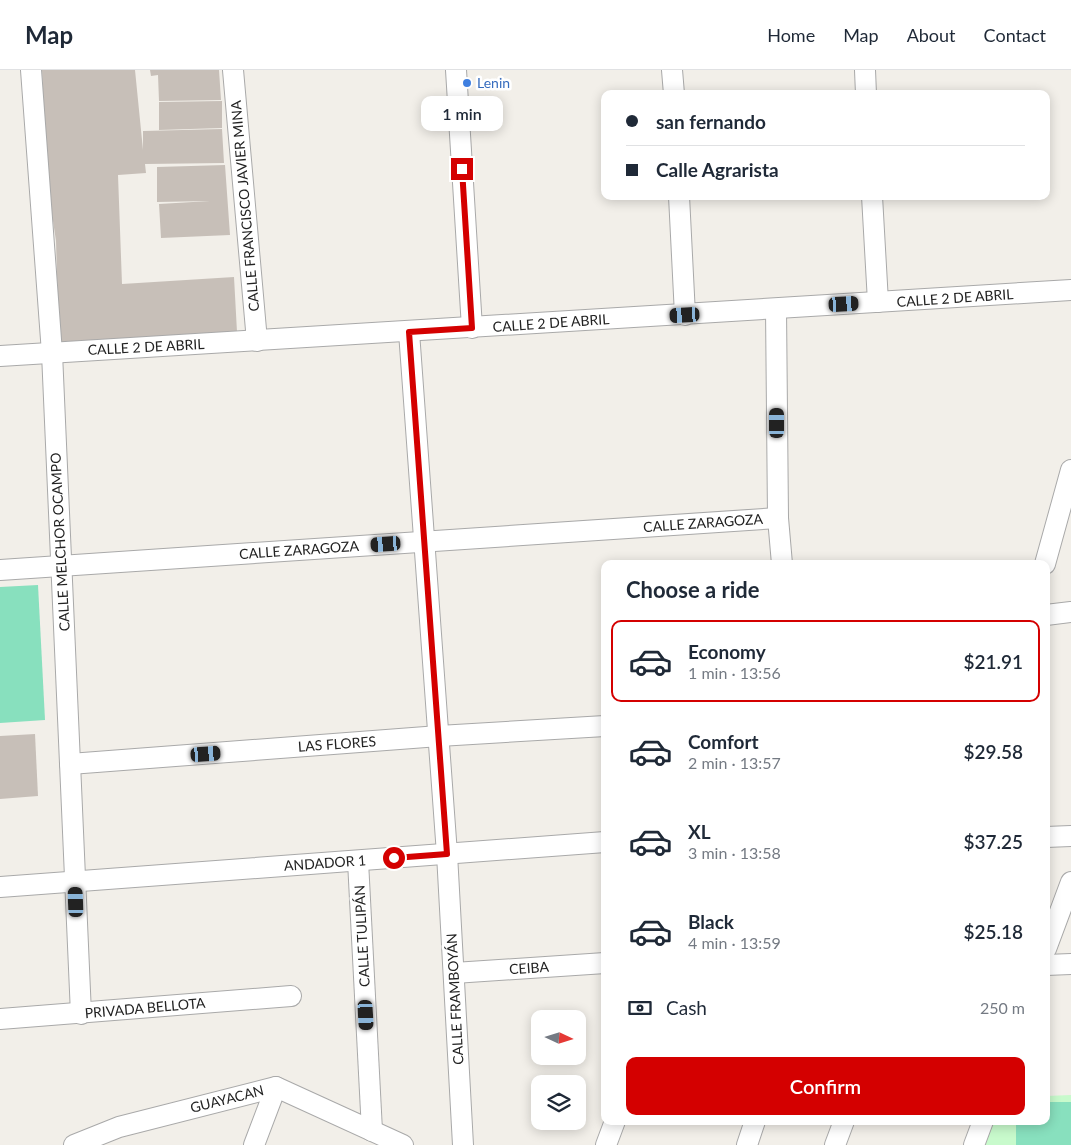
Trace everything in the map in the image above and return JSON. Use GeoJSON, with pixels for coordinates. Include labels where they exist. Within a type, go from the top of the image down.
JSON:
{"type":"FeatureCollection","features":[{"type":"Feature","properties":{"kind":"street","name":"CALLE MELCHOR OCAMPO"},"geometry":{"type":"LineString","coordinates":[[30,70],[52,353],[81,1014]]}},
{"type":"Feature","properties":{"kind":"street","name":"CALLE FRANCISCO JAVIER MINA"},"geometry":{"type":"LineString","coordinates":[[232,70],[256,341]]}},
{"type":"Feature","properties":{"kind":"street"},"geometry":{"type":"LineString","coordinates":[[456,70],[472,328]]}},
{"type":"Feature","properties":{"kind":"street"},"geometry":{"type":"LineString","coordinates":[[672,70],[674,90]]}},
{"type":"Feature","properties":{"kind":"street"},"geometry":{"type":"LineString","coordinates":[[865,70],[866,90]]}},
{"type":"Feature","properties":{"kind":"street"},"geometry":{"type":"LineString","coordinates":[[679,200],[685,315]]}},
{"type":"Feature","properties":{"kind":"street"},"geometry":{"type":"LineString","coordinates":[[872,200],[878,302]]}},
{"type":"Feature","properties":{"kind":"street","name":"CALLE 2 DE ABRIL"},"geometry":{"type":"LineString","coordinates":[[0,356],[1071,290]]}},
{"type":"Feature","properties":{"kind":"street"},"geometry":{"type":"LineString","coordinates":[[776,309],[778,518],[782,560]]}},
{"type":"Feature","properties":{"kind":"street","name":"CALLE FRAMBOYÁN"},"geometry":{"type":"LineString","coordinates":[[409,332],[447,854],[463,1145]]}},
{"type":"Feature","properties":{"kind":"street"},"geometry":{"type":"LineString","coordinates":[[1045,560],[1071,470]]}},
{"type":"Feature","properties":{"kind":"street","name":"CALLE ZARAGOZA"},"geometry":{"type":"LineString","coordinates":[[0,570],[778,518]]}},
{"type":"Feature","properties":{"kind":"street"},"geometry":{"type":"LineString","coordinates":[[1050,615],[1071,612]]}},
{"type":"Feature","properties":{"kind":"street","name":"LAS FLORES"},"geometry":{"type":"LineString","coordinates":[[70,764],[439,736],[601,726]]}},
{"type":"Feature","properties":{"kind":"street"},"geometry":{"type":"LineString","coordinates":[[1050,838],[1071,836]]}},
{"type":"Feature","properties":{"kind":"street","name":"ANDADOR 1"},"geometry":{"type":"LineString","coordinates":[[0,887],[76,883],[601,842]]}},
{"type":"Feature","properties":{"kind":"street","name":"CALLE TULIPÁN"},"geometry":{"type":"LineString","coordinates":[[358,861],[372,1131]]}},
{"type":"Feature","properties":{"kind":"street"},"geometry":{"type":"LineString","coordinates":[[1050,938],[1071,882]]}},
{"type":"Feature","properties":{"kind":"street","name":"CEIBA"},"geometry":{"type":"LineString","coordinates":[[454,973],[601,963]]}},
{"type":"Feature","properties":{"kind":"street"},"geometry":{"type":"LineString","coordinates":[[1050,965],[1071,964]]}},
{"type":"Feature","properties":{"kind":"street","name":"PRIVADA BELLOTA"},"geometry":{"type":"LineString","coordinates":[[0,1019],[290,996]]}},
{"type":"Feature","properties":{"kind":"street"},"geometry":{"type":"LineString","coordinates":[[254,1145],[276,1087]]}},
{"type":"Feature","properties":{"kind":"street","name":"GUAYACAN"},"geometry":{"type":"LineString","coordinates":[[74,1145],[119,1126],[276,1087],[394,1143]]}},
{"type":"Feature","properties":{"kind":"street"},"geometry":{"type":"LineString","coordinates":[[606,1145],[614,1125]]}},
{"type":"Feature","properties":{"kind":"street"},"geometry":{"type":"LineString","coordinates":[[746,1145],[754,1125]]}},
{"type":"Feature","properties":{"kind":"street"},"geometry":{"type":"LineString","coordinates":[[835,1145],[842,1125]]}},
{"type":"Feature","properties":{"kind":"street"},"geometry":{"type":"LineString","coordinates":[[974,1145],[982,1125]]}},
{"type":"Feature","properties":{"kind":"street"},"geometry":{"type":"LineString","coordinates":[[112,1145],[119,1126]]}},
{"type":"Feature","properties":{"kind":"green space"},"geometry":{"type":"Polygon","coordinates":[[[38,585],[45,720],[0,723],[0,587],[38,585]]]}},
{"type":"Feature","properties":{"kind":"green space"},"geometry":{"type":"Polygon","coordinates":[[[1071,1095],[1071,1145],[984,1145],[992,1125],[1050,1125],[1050,1096],[1071,1095]]]}},
{"type":"Feature","properties":{"kind":"green space"},"geometry":{"type":"Polygon","coordinates":[[[1050,1102],[1071,1102],[1071,1145],[1016,1145],[1016,1125],[1050,1125],[1050,1102]]]}},
{"type":"Feature","properties":{"kind":"building"},"geometry":{"type":"Polygon","coordinates":[[[42,70],[135,70],[143,150],[143,131],[222,129],[224,163],[145,164],[146,173],[118,175],[122,284],[234,277],[237,332],[59,342],[56,241],[47,180],[42,70]]]}},
{"type":"Feature","properties":{"kind":"building"},"geometry":{"type":"Polygon","coordinates":[[[150,70],[219,70],[221,100],[159,101],[158,75],[151,76],[150,70]]]}},
{"type":"Feature","properties":{"kind":"building"},"geometry":{"type":"Polygon","coordinates":[[[222,101],[222,128],[159,130],[159,102],[222,101]]]}},
{"type":"Feature","properties":{"kind":"building"},"geometry":{"type":"Polygon","coordinates":[[[225,165],[230,235],[161,238],[159,204],[210,201],[157,202],[157,167],[225,165]]]}},
{"type":"Feature","properties":{"kind":"building"},"geometry":{"type":"Polygon","coordinates":[[[35,734],[38,796],[0,799],[0,736],[35,734]]]}},
{"type":"Feature","properties":{"kind":"place","name":"Lenin"},"geometry":{"type":"Point","coordinates":[467,83]}},
{"type":"Feature","properties":{"kind":"route"},"geometry":{"type":"LineString","coordinates":[[394,858],[447,854],[409,332],[472,328],[462,169]]}}]}
